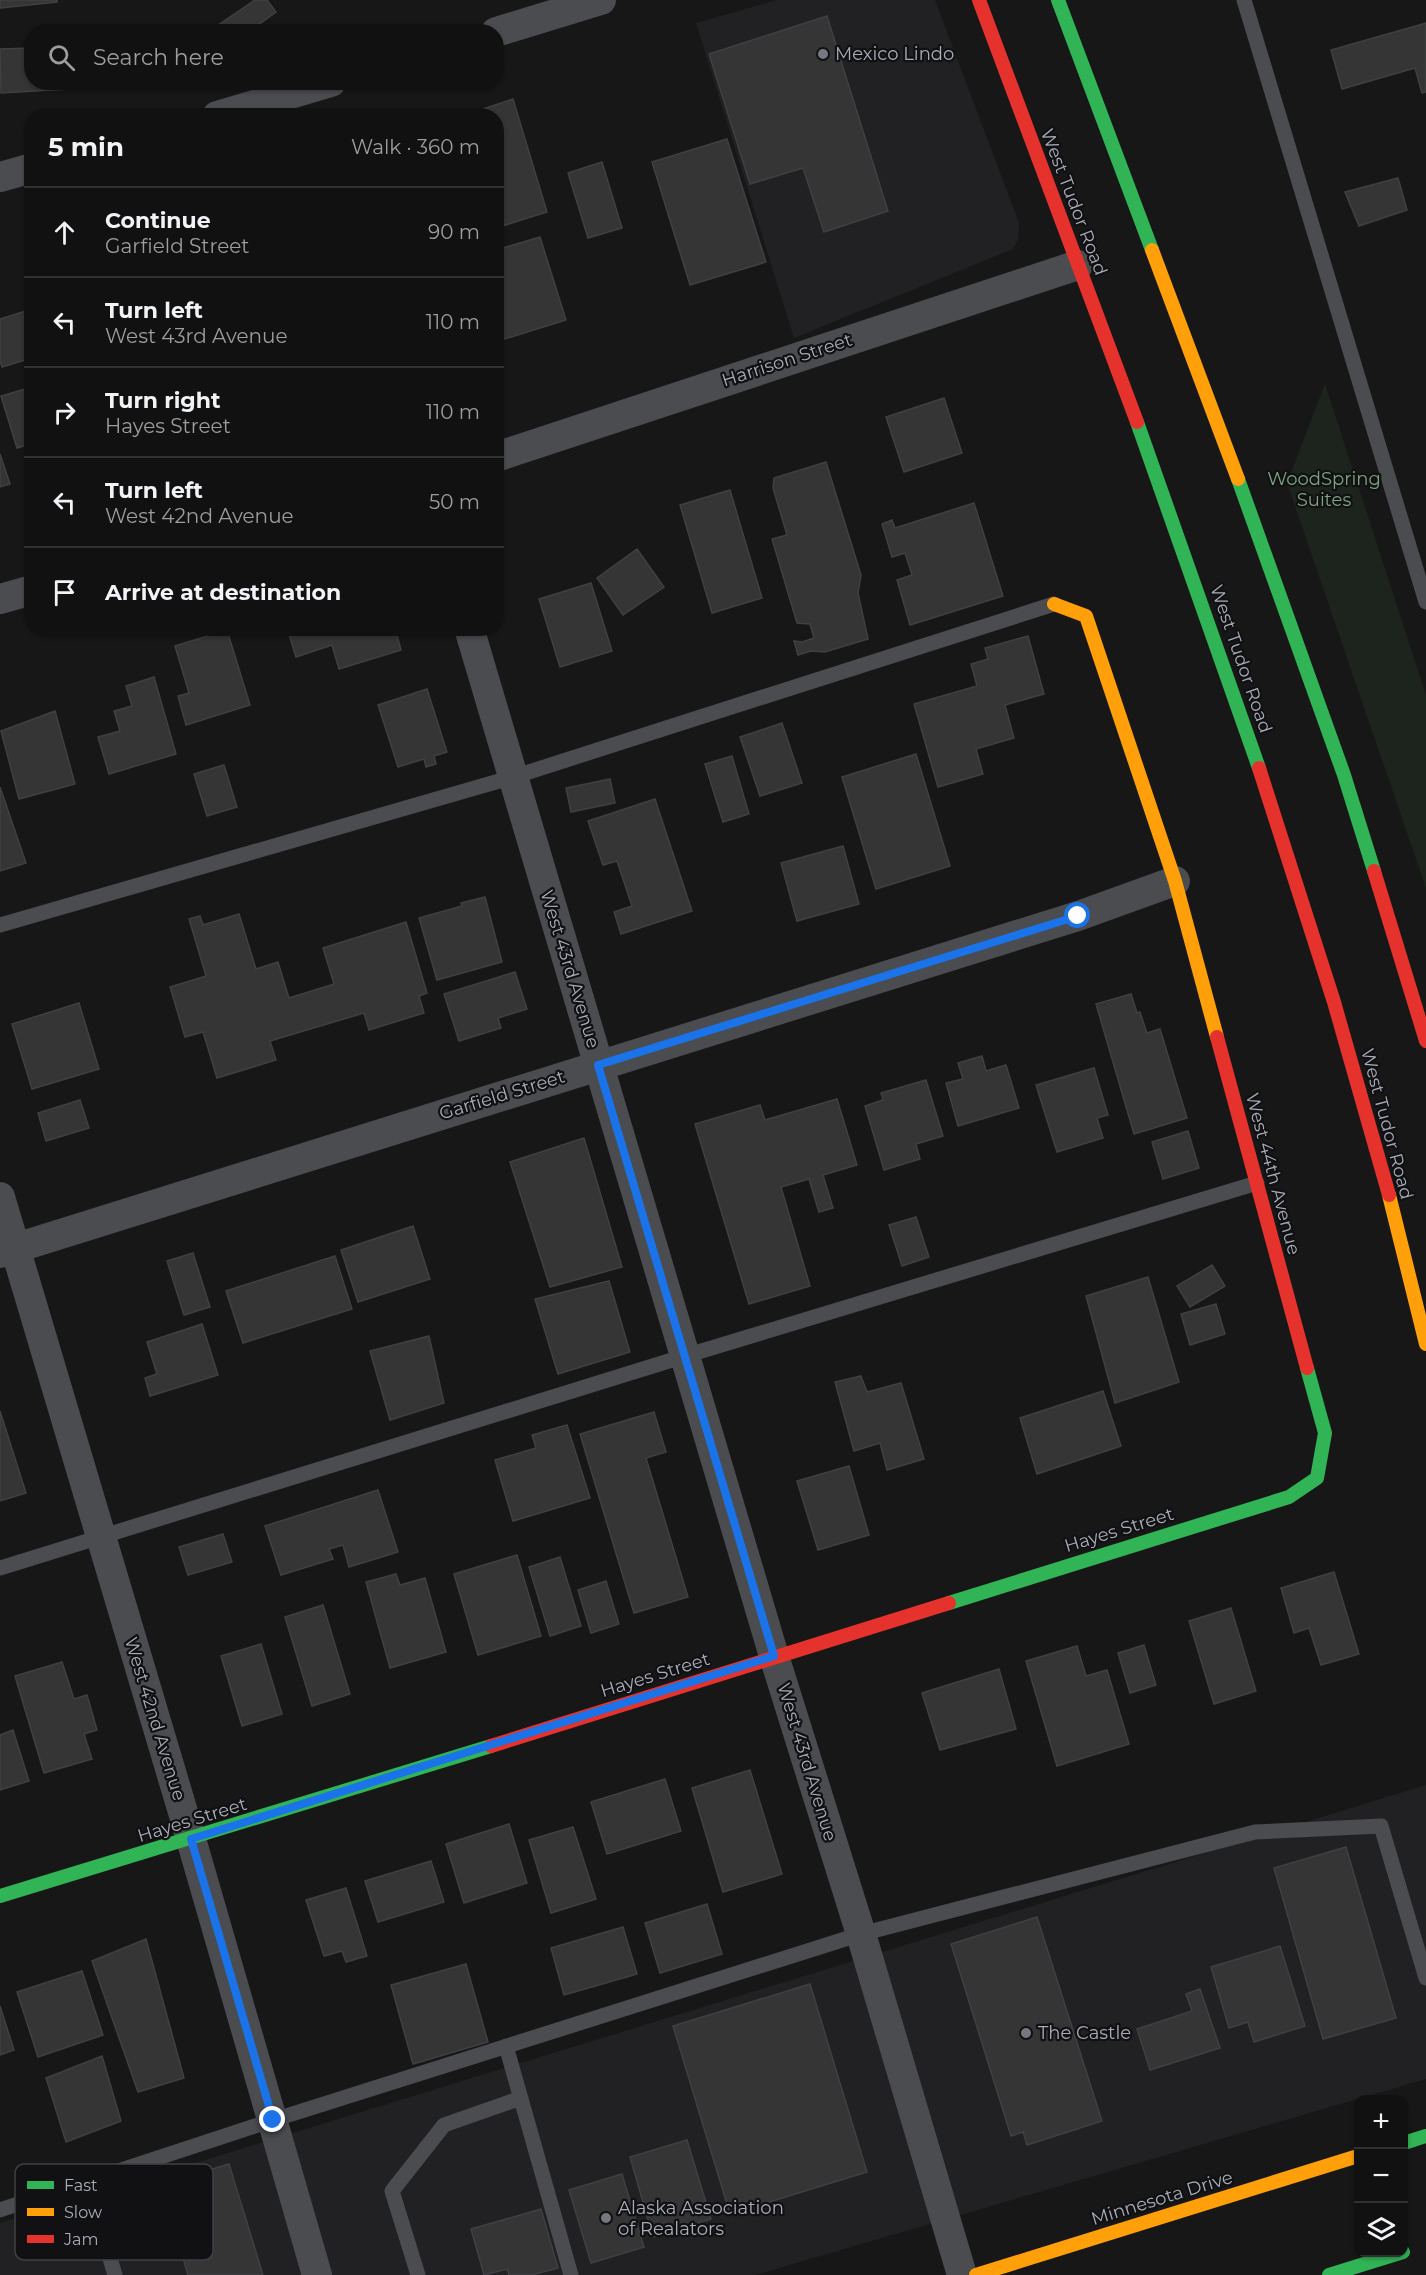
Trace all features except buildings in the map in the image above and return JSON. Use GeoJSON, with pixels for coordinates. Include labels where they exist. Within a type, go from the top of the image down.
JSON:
{"type":"FeatureCollection","features":[{"type":"Feature","properties":{"kind":"main road","name":"West Tudor Road"},"geometry":{"type":"LineString","coordinates":[[979,0],[1208,616],[1258,762],[1355,1072],[1426,1344]]}},
{"type":"Feature","properties":{"kind":"main road"},"geometry":{"type":"LineString","coordinates":[[1058,0],[1267,555],[1341,764],[1426,1041]]}},
{"type":"Feature","properties":{"kind":"main road"},"geometry":{"type":"LineString","coordinates":[[1118,203],[1142,224]]}},
{"type":"Feature","properties":{"kind":"main road","name":"West 44th Avenue"},"geometry":{"type":"LineString","coordinates":[[1054,604],[1086,616],[1175,881],[1325,1434],[1317,1478]]}},
{"type":"Feature","properties":{"kind":"main road","name":"Hayes Street"},"geometry":{"type":"LineString","coordinates":[[0,1896],[191,1839],[1289,1497],[1317,1478]]}},
{"type":"Feature","properties":{"kind":"main road"},"geometry":{"type":"LineString","coordinates":[[1408,2141],[1426,2136]]}},
{"type":"Feature","properties":{"kind":"main road","name":"Minnesota Drive"},"geometry":{"type":"LineString","coordinates":[[976,2275],[1354,2158]]}},
{"type":"Feature","properties":{"kind":"main road"},"geometry":{"type":"LineString","coordinates":[[1329,2275],[1388,2257]]}},
{"type":"Feature","properties":{"kind":"street"},"geometry":{"type":"LineString","coordinates":[[504,30],[601,0]]}},
{"type":"Feature","properties":{"kind":"street"},"geometry":{"type":"LineString","coordinates":[[277,108],[292,106],[319,90]]}},
{"type":"Feature","properties":{"kind":"street"},"geometry":{"type":"LineString","coordinates":[[0,177],[24,170]]}},
{"type":"Feature","properties":{"kind":"street","name":"Harrison Street"},"geometry":{"type":"LineString","coordinates":[[504,454],[1078,265]]}},
{"type":"Feature","properties":{"kind":"street"},"geometry":{"type":"LineString","coordinates":[[0,599],[24,592]]}},
{"type":"Feature","properties":{"kind":"street","name":"West 43rd Avenue"},"geometry":{"type":"LineString","coordinates":[[471,636],[774,1656],[861,1934],[962,2275]]}},
{"type":"Feature","properties":{"kind":"street","name":"Garfield Street"},"geometry":{"type":"LineString","coordinates":[[8,1251],[1078,916],[1175,881]]}},
{"type":"Feature","properties":{"kind":"street","name":"West 42nd Avenue"},"geometry":{"type":"LineString","coordinates":[[0,1197],[8,1251],[101,1537],[317,2275]]}},
{"type":"Feature","properties":{"kind":"lane"},"geometry":{"type":"LineString","coordinates":[[1244,0],[1426,602]]}},
{"type":"Feature","properties":{"kind":"lane"},"geometry":{"type":"LineString","coordinates":[[0,926],[513,777],[1054,604]]}},
{"type":"Feature","properties":{"kind":"lane"},"geometry":{"type":"LineString","coordinates":[[0,1568],[685,1356],[1257,1183]]}},
{"type":"Feature","properties":{"kind":"lane"},"geometry":{"type":"LineString","coordinates":[[141,2164],[861,1934],[1255,1832],[1381,1826],[1426,1978]]}},
{"type":"Feature","properties":{"kind":"lane"},"geometry":{"type":"LineString","coordinates":[[506,2046],[571,2275]]}},
{"type":"Feature","properties":{"kind":"lane"},"geometry":{"type":"LineString","coordinates":[[418,2275],[392,2191],[444,2125],[521,2098]]}},
{"type":"Feature","properties":{"kind":"lane"},"geometry":{"type":"LineString","coordinates":[[0,2210],[15,2205]]}},
{"type":"Feature","properties":{"kind":"lane"},"geometry":{"type":"LineString","coordinates":[[111,2260],[116,2275]]}},
{"type":"Feature","properties":{"kind":"shaded area"},"geometry":{"type":"Polygon","coordinates":[[[777,0],[935,0],[1019,223],[1018,240],[1013,249],[794,338],[696,23],[777,0]]]}},
{"type":"Feature","properties":{"kind":"shaded area"},"geometry":{"type":"Polygon","coordinates":[[[1426,1785],[1426,2079],[1371,2095],[1354,2095],[1354,2100],[755,2275],[0,2275],[0,2223],[15,2218],[15,2260],[213,2260],[213,2164],[192,2164],[1426,1785]]]}},
{"type":"Feature","properties":{"kind":"green space","name":"WoodSpring Suites"},"geometry":{"type":"Polygon","coordinates":[[[1325,384],[1426,695],[1426,888],[1287,483],[1325,384]]]}},
{"type":"Feature","properties":{"kind":"traffic: fast"},"geometry":{"type":"LineString","coordinates":[[1058,0],[1152,250]]}},
{"type":"Feature","properties":{"kind":"traffic: fast"},"geometry":{"type":"LineString","coordinates":[[1137,422],[1259,768]]}},
{"type":"Feature","properties":{"kind":"traffic: fast"},"geometry":{"type":"LineString","coordinates":[[1238,479],[1344,775],[1374,871]]}},
{"type":"Feature","properties":{"kind":"traffic: fast"},"geometry":{"type":"LineString","coordinates":[[949,1603],[1289,1497],[1317,1478],[1325,1433],[1307,1368]]}},
{"type":"Feature","properties":{"kind":"traffic: fast"},"geometry":{"type":"LineString","coordinates":[[0,1896],[491,1746]]}},
{"type":"Feature","properties":{"kind":"traffic: fast"},"geometry":{"type":"LineString","coordinates":[[1408,2142],[1426,2136]]}},
{"type":"Feature","properties":{"kind":"traffic: fast"},"geometry":{"type":"LineString","coordinates":[[1329,2275],[1387,2257]]}},
{"type":"Feature","properties":{"kind":"traffic: slow"},"geometry":{"type":"LineString","coordinates":[[1152,250],[1238,479]]}},
{"type":"Feature","properties":{"kind":"traffic: slow"},"geometry":{"type":"LineString","coordinates":[[1054,604],[1086,616],[1175,881],[1217,1037]]}},
{"type":"Feature","properties":{"kind":"traffic: slow"},"geometry":{"type":"LineString","coordinates":[[1389,1195],[1426,1344]]}},
{"type":"Feature","properties":{"kind":"traffic: slow"},"geometry":{"type":"LineString","coordinates":[[976,2275],[1354,2157]]}},
{"type":"Feature","properties":{"kind":"traffic: jam"},"geometry":{"type":"LineString","coordinates":[[979,0],[1137,422]]}},
{"type":"Feature","properties":{"kind":"traffic: jam"},"geometry":{"type":"LineString","coordinates":[[1259,768],[1334,1002],[1389,1195]]}},
{"type":"Feature","properties":{"kind":"traffic: jam"},"geometry":{"type":"LineString","coordinates":[[1374,871],[1426,1041]]}},
{"type":"Feature","properties":{"kind":"traffic: jam"},"geometry":{"type":"LineString","coordinates":[[1217,1037],[1307,1368]]}},
{"type":"Feature","properties":{"kind":"traffic: jam"},"geometry":{"type":"LineString","coordinates":[[491,1746],[949,1603]]}},
{"type":"Feature","properties":{"kind":"place","name":"Mexico Lindo"},"geometry":{"type":"Point","coordinates":[823,54]}},
{"type":"Feature","properties":{"kind":"place","name":"The Castle"},"geometry":{"type":"Point","coordinates":[1026,2033]}},
{"type":"Feature","properties":{"kind":"place","name":"Alaska Association of Realators"},"geometry":{"type":"Point","coordinates":[606,2218]}},
{"type":"Feature","properties":{"kind":"route"},"geometry":{"type":"LineString","coordinates":[[273,2120],[191,1839],[774,1656],[598,1065],[1078,916]]}}]}
